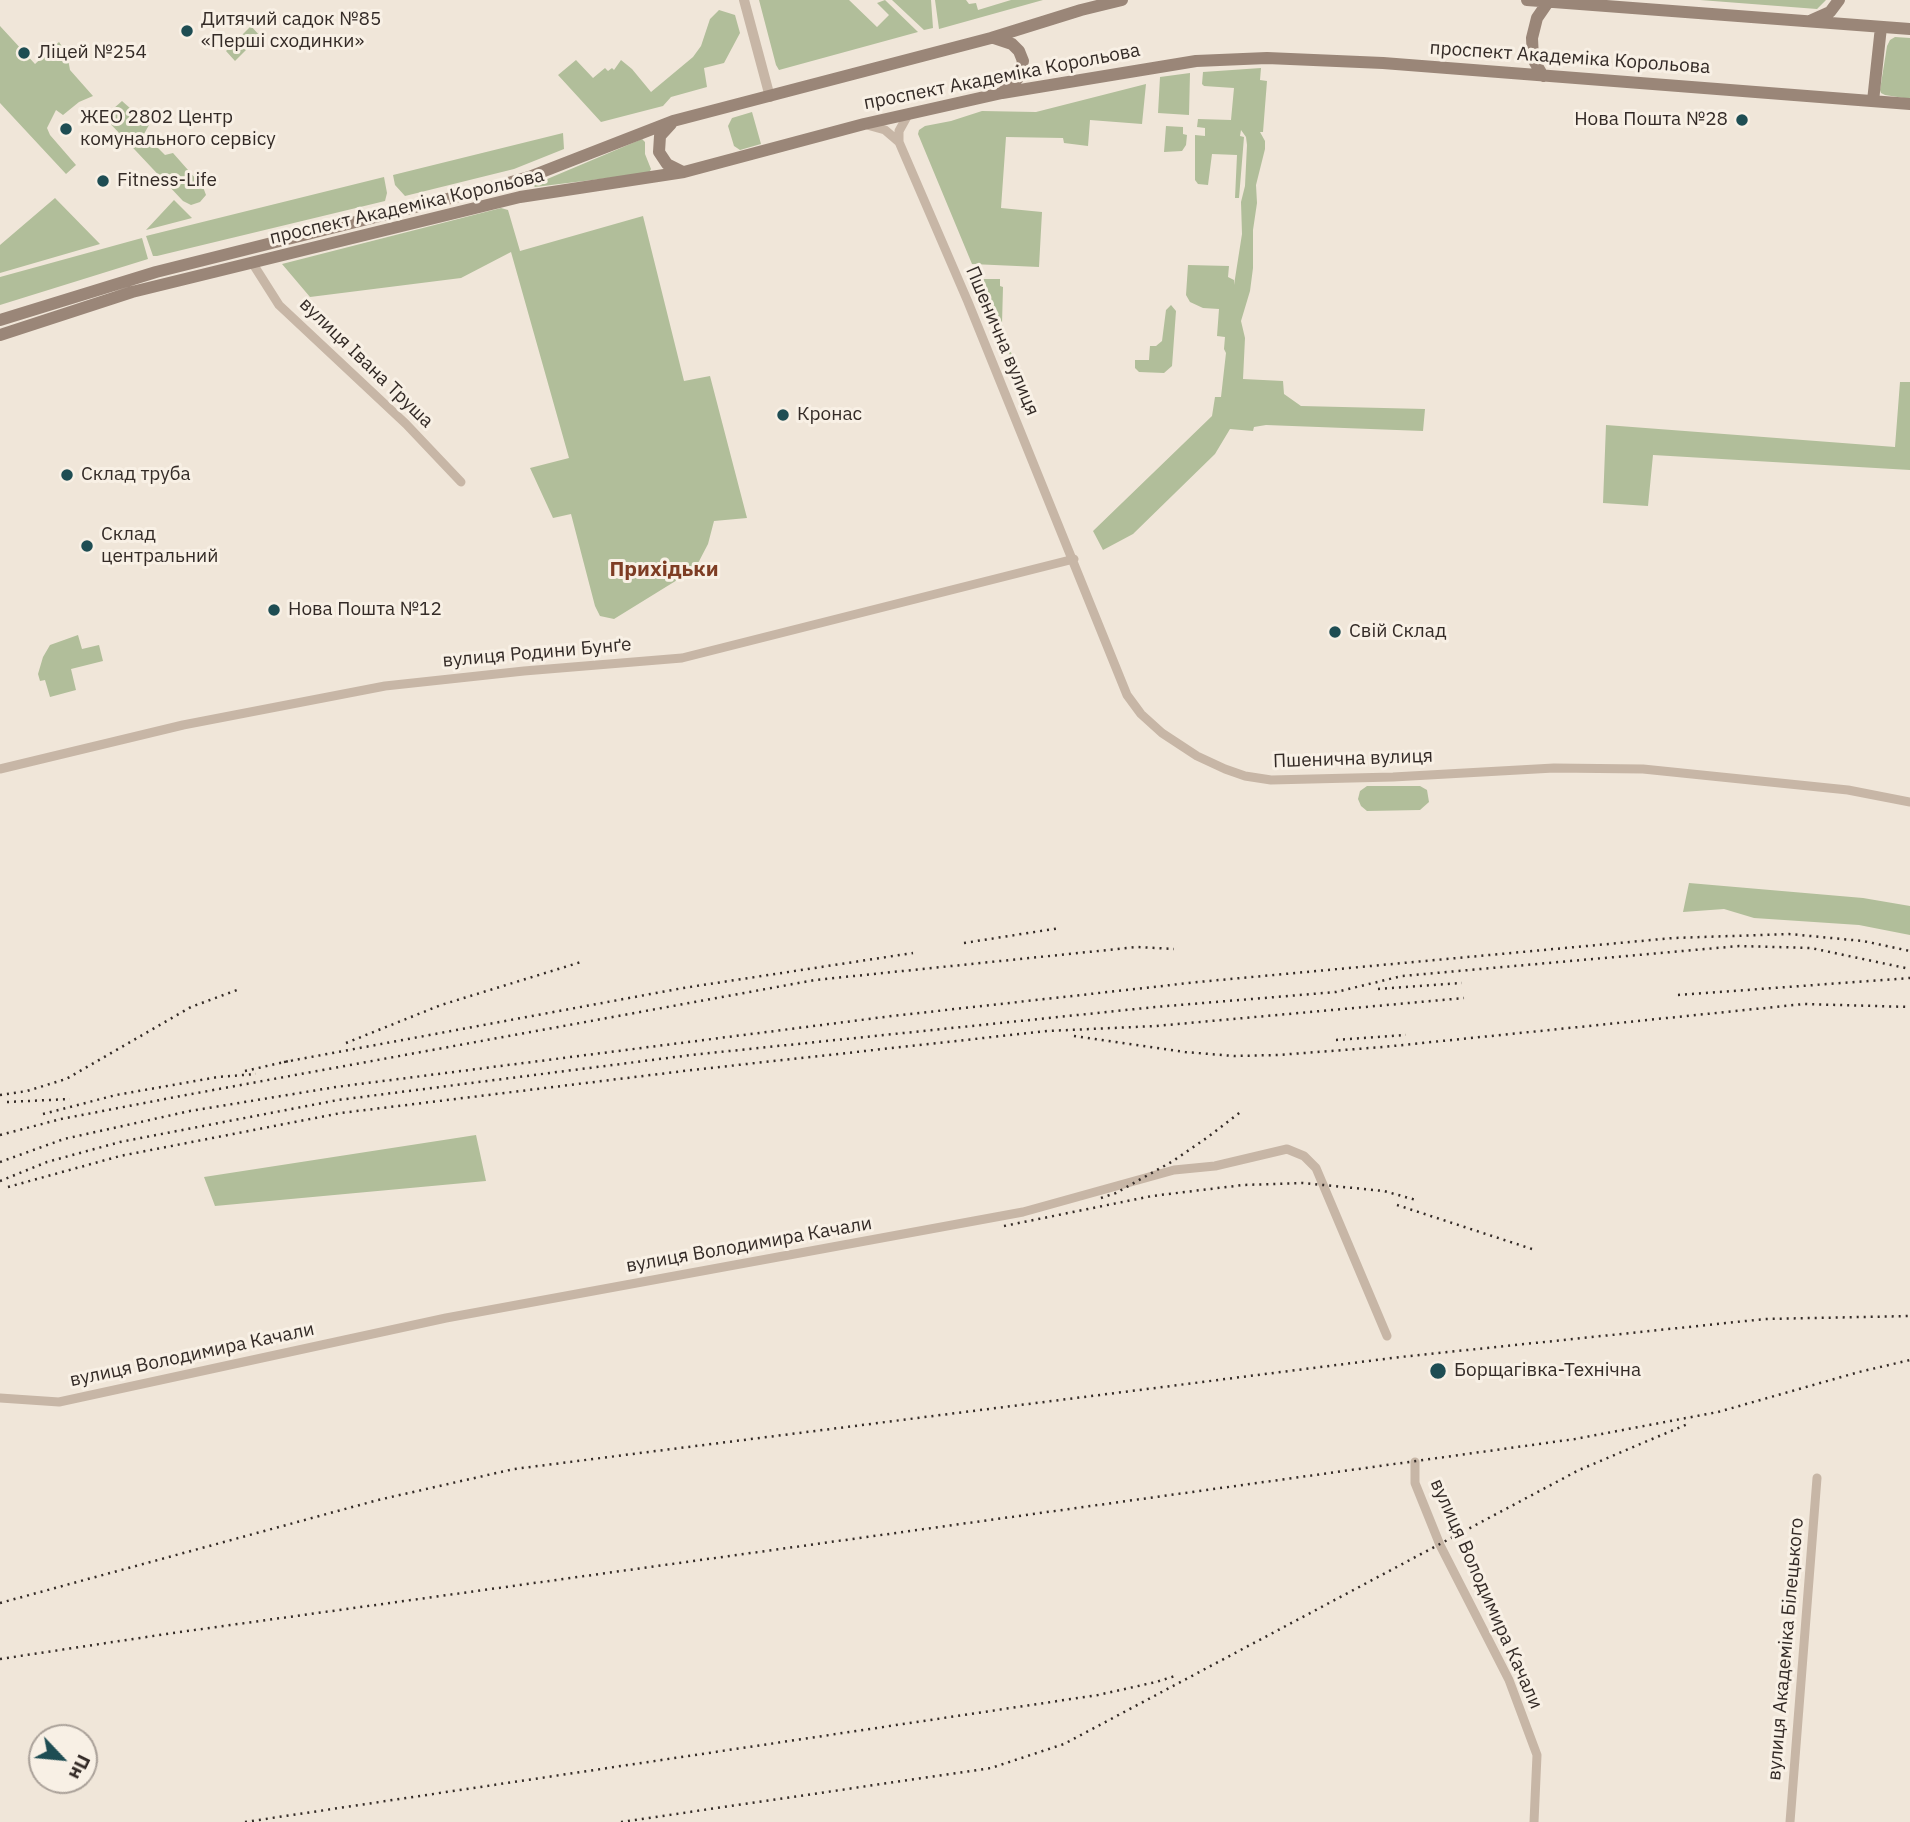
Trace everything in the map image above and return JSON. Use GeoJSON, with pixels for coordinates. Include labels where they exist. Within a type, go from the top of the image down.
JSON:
{"type":"FeatureCollection","features":[{"type":"Feature","properties":{"kind":"main road","name":"проспект Академіка Корольова"},"geometry":{"type":"LineString","coordinates":[[0,320],[156,272],[529,177],[674,121],[991,38],[1122,0]]}},
{"type":"Feature","properties":{"kind":"main road"},"geometry":{"type":"LineString","coordinates":[[1527,0],[1910,29]]}},
{"type":"Feature","properties":{"kind":"main road"},"geometry":{"type":"LineString","coordinates":[[1812,21],[1830,12],[1839,0]]}},
{"type":"Feature","properties":{"kind":"main road"},"geometry":{"type":"LineString","coordinates":[[1543,76],[1533,59],[1532,38],[1537,18],[1548,2]]}},
{"type":"Feature","properties":{"kind":"main road"},"geometry":{"type":"LineString","coordinates":[[1873,101],[1881,27]]}},
{"type":"Feature","properties":{"kind":"main road"},"geometry":{"type":"LineString","coordinates":[[991,38],[1012,44],[1023,61],[1018,78],[1002,93]]}},
{"type":"Feature","properties":{"kind":"main road","name":"проспект Академіка Корольова"},"geometry":{"type":"LineString","coordinates":[[0,335],[112,298],[520,197],[684,172],[909,113],[1002,93],[1196,61],[1267,58],[1383,63],[1910,104]]}},
{"type":"Feature","properties":{"kind":"main road"},"geometry":{"type":"LineString","coordinates":[[674,121],[660,136],[659,152],[667,164],[684,172]]}},
{"type":"Feature","properties":{"kind":"street"},"geometry":{"type":"LineString","coordinates":[[744,0],[770,97]]}},
{"type":"Feature","properties":{"kind":"street"},"geometry":{"type":"LineString","coordinates":[[899,142],[899,131],[909,113]]}},
{"type":"Feature","properties":{"kind":"street"},"geometry":{"type":"LineString","coordinates":[[864,124],[885,130],[899,142]]}},
{"type":"Feature","properties":{"kind":"street","name":"Пшенична вулиця"},"geometry":{"type":"LineString","coordinates":[[899,142],[1074,559],[1127,695],[1141,714],[1162,733],[1197,756],[1245,776],[1277,781],[1554,768],[1643,769],[1848,790],[1910,802]]}},
{"type":"Feature","properties":{"kind":"street","name":"вулиця Івана Труша"},"geometry":{"type":"LineString","coordinates":[[253,264],[279,305],[406,424],[461,482]]}},
{"type":"Feature","properties":{"kind":"street","name":"вулиця Родини Бунґе"},"geometry":{"type":"LineString","coordinates":[[0,769],[183,725],[385,686],[682,658],[1074,559]]}},
{"type":"Feature","properties":{"kind":"street","name":"вулиця Володимира Качали"},"geometry":{"type":"LineString","coordinates":[[0,1398],[59,1402],[446,1318],[1023,1212],[1174,1170],[1215,1166],[1287,1149],[1304,1156],[1316,1168],[1387,1336]]}},
{"type":"Feature","properties":{"kind":"street","name":"вулиця Володимира Качали"},"geometry":{"type":"LineString","coordinates":[[1415,1462],[1415,1483],[1440,1545],[1509,1680],[1537,1755],[1534,1822]]}},
{"type":"Feature","properties":{"kind":"street","name":"вулиця Академіка Білецького"},"geometry":{"type":"LineString","coordinates":[[1790,1822],[1817,1478]]}},
{"type":"Feature","properties":{"kind":"green space"},"geometry":{"type":"Polygon","coordinates":[[[759,0],[849,0],[877,27],[889,15],[877,3],[885,0],[918,32],[779,70],[759,0]]]}},
{"type":"Feature","properties":{"kind":"green space"},"geometry":{"type":"Polygon","coordinates":[[[892,0],[931,0],[933,28],[924,30],[892,0]]]}},
{"type":"Feature","properties":{"kind":"green space"},"geometry":{"type":"Polygon","coordinates":[[[935,0],[966,0],[969,4],[976,3],[978,10],[1011,0],[1043,0],[939,29],[935,0]]]}},
{"type":"Feature","properties":{"kind":"green space"},"geometry":{"type":"Polygon","coordinates":[[[1700,0],[1826,0],[1817,9],[1700,0]]]}},
{"type":"Feature","properties":{"kind":"green space"},"geometry":{"type":"Polygon","coordinates":[[[719,10],[735,15],[740,33],[724,63],[704,68],[707,87],[671,97],[663,106],[601,122],[558,75],[576,60],[593,78],[605,68],[608,71],[612,68],[614,70],[621,60],[651,92],[693,57],[701,46],[710,19],[719,10]]]}},
{"type":"Feature","properties":{"kind":"green space"},"geometry":{"type":"Polygon","coordinates":[[[0,26],[35,64],[59,42],[67,54],[70,70],[93,96],[79,102],[63,115],[56,110],[47,128],[76,165],[66,174],[0,103],[0,26]]]}},
{"type":"Feature","properties":{"kind":"green space"},"geometry":{"type":"Polygon","coordinates":[[[251,26],[260,36],[235,61],[226,51],[251,26]]]}},
{"type":"Feature","properties":{"kind":"green space"},"geometry":{"type":"Polygon","coordinates":[[[1895,37],[1910,38],[1910,99],[1885,95],[1880,90],[1887,46],[1895,37]]]}},
{"type":"Feature","properties":{"kind":"green space"},"geometry":{"type":"Polygon","coordinates":[[[1261,68],[1260,80],[1267,81],[1263,132],[1260,132],[1265,141],[1265,149],[1256,185],[1250,291],[1241,321],[1245,338],[1243,379],[1283,381],[1284,394],[1301,406],[1425,409],[1423,431],[1266,425],[1254,427],[1253,431],[1230,429],[1215,454],[1133,534],[1103,550],[1093,531],[1212,416],[1215,397],[1221,397],[1226,353],[1225,337],[1217,336],[1219,309],[1203,308],[1190,302],[1186,295],[1188,265],[1229,266],[1228,277],[1234,280],[1234,285],[1242,234],[1241,202],[1245,186],[1247,145],[1246,137],[1241,130],[1240,136],[1244,137],[1239,198],[1235,198],[1237,155],[1212,154],[1208,185],[1198,184],[1195,180],[1195,135],[1205,136],[1205,128],[1197,127],[1198,119],[1231,120],[1234,88],[1204,86],[1203,72],[1261,68]]]}},
{"type":"Feature","properties":{"kind":"green space"},"geometry":{"type":"Polygon","coordinates":[[[1190,73],[1189,115],[1158,113],[1160,77],[1190,73]]]}},
{"type":"Feature","properties":{"kind":"green space"},"geometry":{"type":"Polygon","coordinates":[[[1146,84],[1142,124],[1090,120],[1088,146],[1064,143],[1063,138],[1006,137],[1001,208],[1042,212],[1039,267],[972,264],[918,134],[919,130],[982,111],[1036,112],[1146,84]]]}},
{"type":"Feature","properties":{"kind":"green space"},"geometry":{"type":"Polygon","coordinates":[[[122,101],[149,125],[144,134],[165,155],[173,153],[203,187],[206,195],[200,202],[191,205],[183,201],[104,117],[122,101]]]}},
{"type":"Feature","properties":{"kind":"green space"},"geometry":{"type":"Polygon","coordinates":[[[752,112],[761,144],[740,150],[734,146],[728,126],[732,118],[752,112]]]}},
{"type":"Feature","properties":{"kind":"green space"},"geometry":{"type":"Polygon","coordinates":[[[1166,126],[1183,127],[1183,134],[1187,135],[1182,151],[1164,152],[1166,126]]]}},
{"type":"Feature","properties":{"kind":"green space"},"geometry":{"type":"Polygon","coordinates":[[[563,133],[564,149],[514,169],[405,196],[395,185],[393,175],[563,133]]]}},
{"type":"Feature","properties":{"kind":"green space"},"geometry":{"type":"Polygon","coordinates":[[[642,139],[651,169],[649,173],[535,187],[533,185],[642,139]]]}},
{"type":"Feature","properties":{"kind":"green space"},"geometry":{"type":"Polygon","coordinates":[[[384,177],[387,193],[385,201],[157,256],[153,256],[146,236],[384,177]]]}},
{"type":"Feature","properties":{"kind":"green space"},"geometry":{"type":"Polygon","coordinates":[[[55,198],[100,244],[0,273],[0,245],[55,198]]]}},
{"type":"Feature","properties":{"kind":"green space"},"geometry":{"type":"Polygon","coordinates":[[[174,200],[192,218],[146,230],[174,200]]]}},
{"type":"Feature","properties":{"kind":"green space"},"geometry":{"type":"Polygon","coordinates":[[[501,208],[508,210],[520,251],[643,216],[684,381],[710,376],[747,518],[714,521],[708,544],[695,569],[614,619],[600,616],[595,606],[571,514],[553,518],[530,468],[569,458],[511,252],[461,278],[310,297],[282,264],[501,208]]]}},
{"type":"Feature","properties":{"kind":"green space"},"geometry":{"type":"Polygon","coordinates":[[[142,238],[148,259],[0,305],[0,277],[142,238]]]}},
{"type":"Feature","properties":{"kind":"green space"},"geometry":{"type":"Polygon","coordinates":[[[981,279],[1000,279],[1000,286],[1003,287],[1002,324],[1017,371],[978,283],[981,279]]]}},
{"type":"Feature","properties":{"kind":"green space"},"geometry":{"type":"Polygon","coordinates":[[[1171,305],[1176,311],[1172,366],[1164,373],[1139,372],[1135,368],[1135,360],[1149,360],[1150,346],[1156,346],[1162,341],[1166,310],[1171,305]]]}},
{"type":"Feature","properties":{"kind":"green space"},"geometry":{"type":"Polygon","coordinates":[[[1900,382],[1910,382],[1910,470],[1653,455],[1648,506],[1603,503],[1606,425],[1895,447],[1900,382]]]}},
{"type":"Feature","properties":{"kind":"green space"},"geometry":{"type":"Polygon","coordinates":[[[78,635],[82,649],[99,645],[103,661],[71,669],[76,690],[50,697],[45,680],[40,681],[38,674],[43,657],[50,645],[78,635]]]}},
{"type":"Feature","properties":{"kind":"green space"},"geometry":{"type":"Polygon","coordinates":[[[1367,786],[1420,786],[1427,790],[1429,802],[1420,810],[1367,811],[1358,799],[1360,791],[1367,786]]]}},
{"type":"Feature","properties":{"kind":"green space"},"geometry":{"type":"Polygon","coordinates":[[[1689,883],[1863,898],[1910,906],[1910,935],[1859,925],[1754,918],[1724,909],[1683,912],[1689,883]]]}},
{"type":"Feature","properties":{"kind":"green space"},"geometry":{"type":"Polygon","coordinates":[[[476,1135],[486,1181],[215,1206],[204,1177],[476,1135]]]}},
{"type":"Feature","properties":{"kind":"railway"},"geometry":{"type":"LineString","coordinates":[[964,943],[1060,928]]}},
{"type":"Feature","properties":{"kind":"railway"},"geometry":{"type":"LineString","coordinates":[[0,1162],[64,1139],[190,1111],[336,1087],[892,1016],[1198,982],[1673,938],[1789,934],[1863,941],[1910,951]]}},
{"type":"Feature","properties":{"kind":"railway"},"geometry":{"type":"LineString","coordinates":[[0,1181],[47,1162],[120,1142],[338,1100],[691,1055],[1155,1007],[1336,992],[1402,976],[1739,946],[1811,948],[1910,969]]}},
{"type":"Feature","properties":{"kind":"railway"},"geometry":{"type":"LineString","coordinates":[[0,1135],[61,1119],[186,1095],[815,980],[1137,947],[1174,949]]}},
{"type":"Feature","properties":{"kind":"railway"},"geometry":{"type":"LineString","coordinates":[[284,1062],[683,988],[913,953]]}},
{"type":"Feature","properties":{"kind":"railway"},"geometry":{"type":"LineString","coordinates":[[346,1043],[441,1005],[581,962]]}},
{"type":"Feature","properties":{"kind":"railway"},"geometry":{"type":"LineString","coordinates":[[1678,995],[1910,978]]}},
{"type":"Feature","properties":{"kind":"railway"},"geometry":{"type":"LineString","coordinates":[[1378,989],[1462,983]]}},
{"type":"Feature","properties":{"kind":"railway"},"geometry":{"type":"LineString","coordinates":[[0,1095],[27,1091],[66,1079],[191,1007],[237,990]]}},
{"type":"Feature","properties":{"kind":"railway"},"geometry":{"type":"LineString","coordinates":[[8,1187],[120,1156],[341,1113],[692,1070],[1047,1031],[1156,1026],[1464,998]]}},
{"type":"Feature","properties":{"kind":"railway"},"geometry":{"type":"LineString","coordinates":[[1074,1036],[1185,1052],[1234,1056],[1278,1055],[1383,1047],[1804,1004],[1910,1007]]}},
{"type":"Feature","properties":{"kind":"railway"},"geometry":{"type":"LineString","coordinates":[[1336,1040],[1406,1035]]}},
{"type":"Feature","properties":{"kind":"railway"},"geometry":{"type":"LineString","coordinates":[[245,1071],[293,1060]]}},
{"type":"Feature","properties":{"kind":"railway"},"geometry":{"type":"LineString","coordinates":[[43,1114],[116,1095],[218,1077],[256,1074]]}},
{"type":"Feature","properties":{"kind":"railway"},"geometry":{"type":"LineString","coordinates":[[7,1102],[70,1099]]}},
{"type":"Feature","properties":{"kind":"railway"},"geometry":{"type":"LineString","coordinates":[[1101,1198],[1116,1193],[1173,1161],[1243,1110]]}},
{"type":"Feature","properties":{"kind":"railway"},"geometry":{"type":"LineString","coordinates":[[1004,1226],[1152,1196],[1243,1185],[1303,1183],[1384,1191],[1416,1200]]}},
{"type":"Feature","properties":{"kind":"railway"},"geometry":{"type":"LineString","coordinates":[[1397,1205],[1532,1249]]}},
{"type":"Feature","properties":{"kind":"railway"},"geometry":{"type":"LineString","coordinates":[[0,1603],[378,1500],[514,1469],[1400,1357],[1765,1319],[1910,1316]]}},
{"type":"Feature","properties":{"kind":"railway"},"geometry":{"type":"LineString","coordinates":[[0,1659],[1575,1439],[1718,1412],[1910,1360]]}},
{"type":"Feature","properties":{"kind":"railway"},"geometry":{"type":"LineString","coordinates":[[621,1822],[991,1768],[1064,1744],[1579,1470],[1690,1423]]}},
{"type":"Feature","properties":{"kind":"railway"},"geometry":{"type":"LineString","coordinates":[[245,1822],[1098,1695],[1175,1676]]}},
{"type":"Feature","properties":{"kind":"place","name":"Дитячий садок №85 «Перші сходинки»"},"geometry":{"type":"Point","coordinates":[187,31]}},
{"type":"Feature","properties":{"kind":"place","name":"Ліцей №254"},"geometry":{"type":"Point","coordinates":[24,53]}},
{"type":"Feature","properties":{"kind":"place","name":"Нова Пошта №28"},"geometry":{"type":"Point","coordinates":[1742,120]}},
{"type":"Feature","properties":{"kind":"place","name":"ЖЕО 2802 Центр комунального сервісу"},"geometry":{"type":"Point","coordinates":[66,129]}},
{"type":"Feature","properties":{"kind":"place","name":"Fitness-Life"},"geometry":{"type":"Point","coordinates":[103,181]}},
{"type":"Feature","properties":{"kind":"place","name":"Кронас"},"geometry":{"type":"Point","coordinates":[783,415]}},
{"type":"Feature","properties":{"kind":"place","name":"Склад труба"},"geometry":{"type":"Point","coordinates":[67,475]}},
{"type":"Feature","properties":{"kind":"place","name":"Склад центральний"},"geometry":{"type":"Point","coordinates":[87,546]}},
{"type":"Feature","properties":{"kind":"place","name":"Нова Пошта №12"},"geometry":{"type":"Point","coordinates":[274,610]}},
{"type":"Feature","properties":{"kind":"place","name":"Свій Склад"},"geometry":{"type":"Point","coordinates":[1335,632]}},
{"type":"Feature","properties":{"kind":"place","name":"Борщагівка-Технічна"},"geometry":{"type":"Point","coordinates":[1438,1371]}},
{"type":"Feature","properties":{"kind":"district","name":"Прихідьки"},"geometry":{"type":"Point","coordinates":[664,570]}}]}
